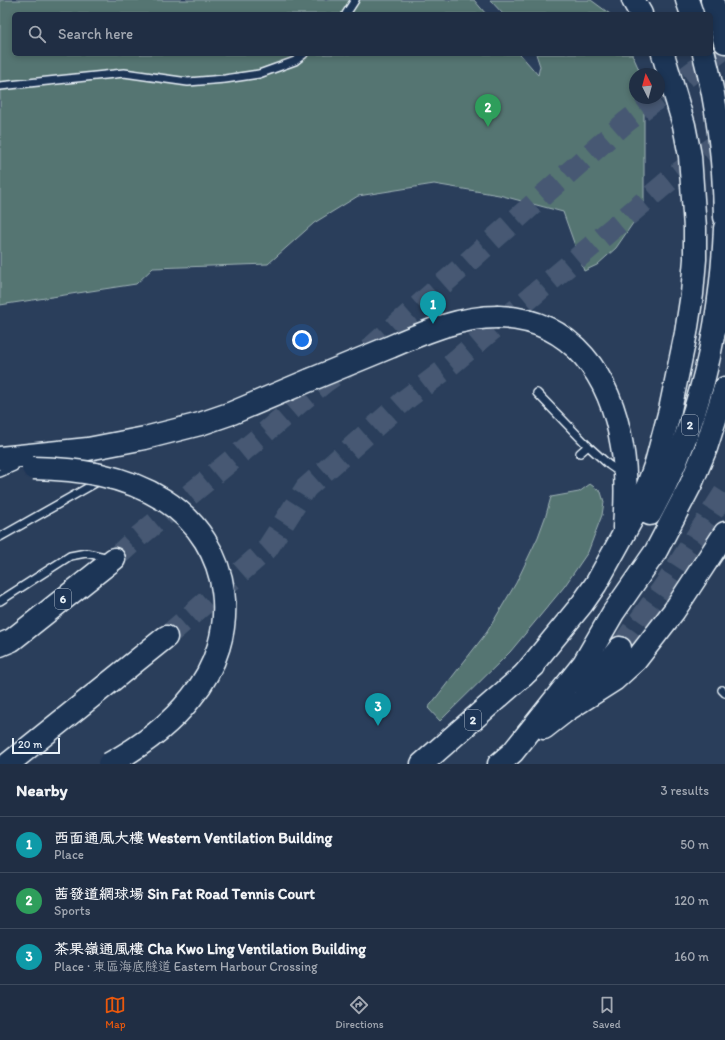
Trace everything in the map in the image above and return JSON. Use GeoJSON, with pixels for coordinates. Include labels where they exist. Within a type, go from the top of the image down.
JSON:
{"type":"FeatureCollection","features":[{"type":"Feature","properties":{"kind":"highway"},"geometry":{"type":"LineString","coordinates":[[633,0],[640,12]]}},
{"type":"Feature","properties":{"kind":"highway"},"geometry":{"type":"LineString","coordinates":[[687,0],[691,12]]}},
{"type":"Feature","properties":{"kind":"highway"},"geometry":{"type":"LineString","coordinates":[[712,0],[725,42]]}},
{"type":"Feature","properties":{"kind":"highway"},"geometry":{"type":"LineString","coordinates":[[523,676],[582,604],[596,584],[637,510],[656,463],[680,360],[692,294],[695,259],[695,228],[690,156],[684,125],[664,56]]}},
{"type":"Feature","properties":{"kind":"highway"},"geometry":{"type":"LineString","coordinates":[[704,56],[716,114],[721,151],[725,217]]}},
{"type":"Feature","properties":{"kind":"highway","name":"2"},"geometry":{"type":"LineString","coordinates":[[422,764],[552,649],[595,600],[636,539],[670,474],[696,405],[710,356],[720,298],[725,228]]}},
{"type":"Feature","properties":{"kind":"highway"},"geometry":{"type":"LineString","coordinates":[[13,464],[144,438],[200,424],[232,413],[431,330],[464,320],[498,317],[520,319],[552,330],[571,343],[590,362],[603,384],[616,416],[622,445],[626,504],[623,533]]}},
{"type":"Feature","properties":{"kind":"highway","name":"2"},"geometry":{"type":"LineString","coordinates":[[506,758],[555,701],[584,663],[613,614],[656,551],[691,484],[708,441],[725,388]]}},
{"type":"Feature","properties":{"kind":"highway"},"geometry":{"type":"LineString","coordinates":[[13,464],[95,473],[129,483],[164,500],[179,511],[203,537],[211,551],[221,576],[224,594],[224,629],[217,652],[202,682],[192,697],[163,728],[109,764]]}},
{"type":"Feature","properties":{"kind":"highway"},"geometry":{"type":"LineString","coordinates":[[506,758],[567,710],[614,680],[636,660],[656,637],[678,606],[725,533]]}},
{"type":"Feature","properties":{"kind":"highway","name":"6"},"geometry":{"type":"LineString","coordinates":[[6,642],[114,559]]}},
{"type":"Feature","properties":{"kind":"highway"},"geometry":{"type":"LineString","coordinates":[[8,764],[166,637]]}},
{"type":"Feature","properties":{"kind":"highway"},"geometry":{"type":"LineString","coordinates":[[567,710],[620,648]]}},
{"type":"Feature","properties":{"kind":"lane"},"geometry":{"type":"LineString","coordinates":[[347,12],[356,0]]}},
{"type":"Feature","properties":{"kind":"lane"},"geometry":{"type":"LineString","coordinates":[[0,86],[124,73],[188,82],[225,79],[259,74],[295,61],[301,56]]}},
{"type":"Feature","properties":{"kind":"lane"},"geometry":{"type":"LineString","coordinates":[[538,393],[588,446],[608,465],[625,477]]}},
{"type":"Feature","properties":{"kind":"lane"},"geometry":{"type":"LineString","coordinates":[[580,453],[588,446]]}},
{"type":"Feature","properties":{"kind":"lane"},"geometry":{"type":"LineString","coordinates":[[0,536],[111,474]]}},
{"type":"Feature","properties":{"kind":"lane"},"geometry":{"type":"LineString","coordinates":[[0,601],[70,556],[86,552],[114,559]]}},
{"type":"Feature","properties":{"kind":"green space"},"geometry":{"type":"Polygon","coordinates":[[[0,0],[474,0],[484,12],[12,12],[12,56],[522,56],[538,75],[540,66],[537,56],[633,56],[638,68],[629,68],[629,104],[644,104],[644,207],[616,248],[597,265],[584,271],[563,212],[499,195],[434,184],[358,196],[314,223],[268,264],[153,268],[136,284],[0,305],[0,0]]]}},
{"type":"Feature","properties":{"kind":"green space"},"geometry":{"type":"Polygon","coordinates":[[[490,0],[591,0],[607,12],[501,12],[490,0]]]}},
{"type":"Feature","properties":{"kind":"green space"},"geometry":{"type":"Polygon","coordinates":[[[590,484],[601,492],[604,502],[602,515],[588,552],[564,587],[510,652],[440,721],[428,708],[487,632],[516,583],[538,537],[551,497],[579,492],[590,484]]]}},
{"type":"Feature","properties":{"kind":"tunnel"},"geometry":{"type":"LineString","coordinates":[[665,93],[725,48]]}},
{"type":"Feature","properties":{"kind":"tunnel"},"geometry":{"type":"LineString","coordinates":[[114,559],[138,537],[299,403],[326,381],[356,361],[626,122],[650,104]]}},
{"type":"Feature","properties":{"kind":"tunnel"},"geometry":{"type":"LineString","coordinates":[[166,637],[267,549],[306,488],[405,400],[442,372],[677,174],[725,138]]}},
{"type":"Feature","properties":{"kind":"tunnel"},"geometry":{"type":"LineString","coordinates":[[620,648],[668,581],[725,492]]}},
{"type":"Feature","properties":{"kind":"place","name":"茜發道網球場 Sin Fat Road Tennis Court"},"geometry":{"type":"Point","coordinates":[488,127]}},
{"type":"Feature","properties":{"kind":"place","name":"西面通風大樓 Western Ventilation Building"},"geometry":{"type":"Point","coordinates":[433,324]}},
{"type":"Feature","properties":{"kind":"place","name":"茶果嶺通風樓 Cha Kwo Ling Ventilation Building"},"geometry":{"type":"Point","coordinates":[378,726]}}]}
